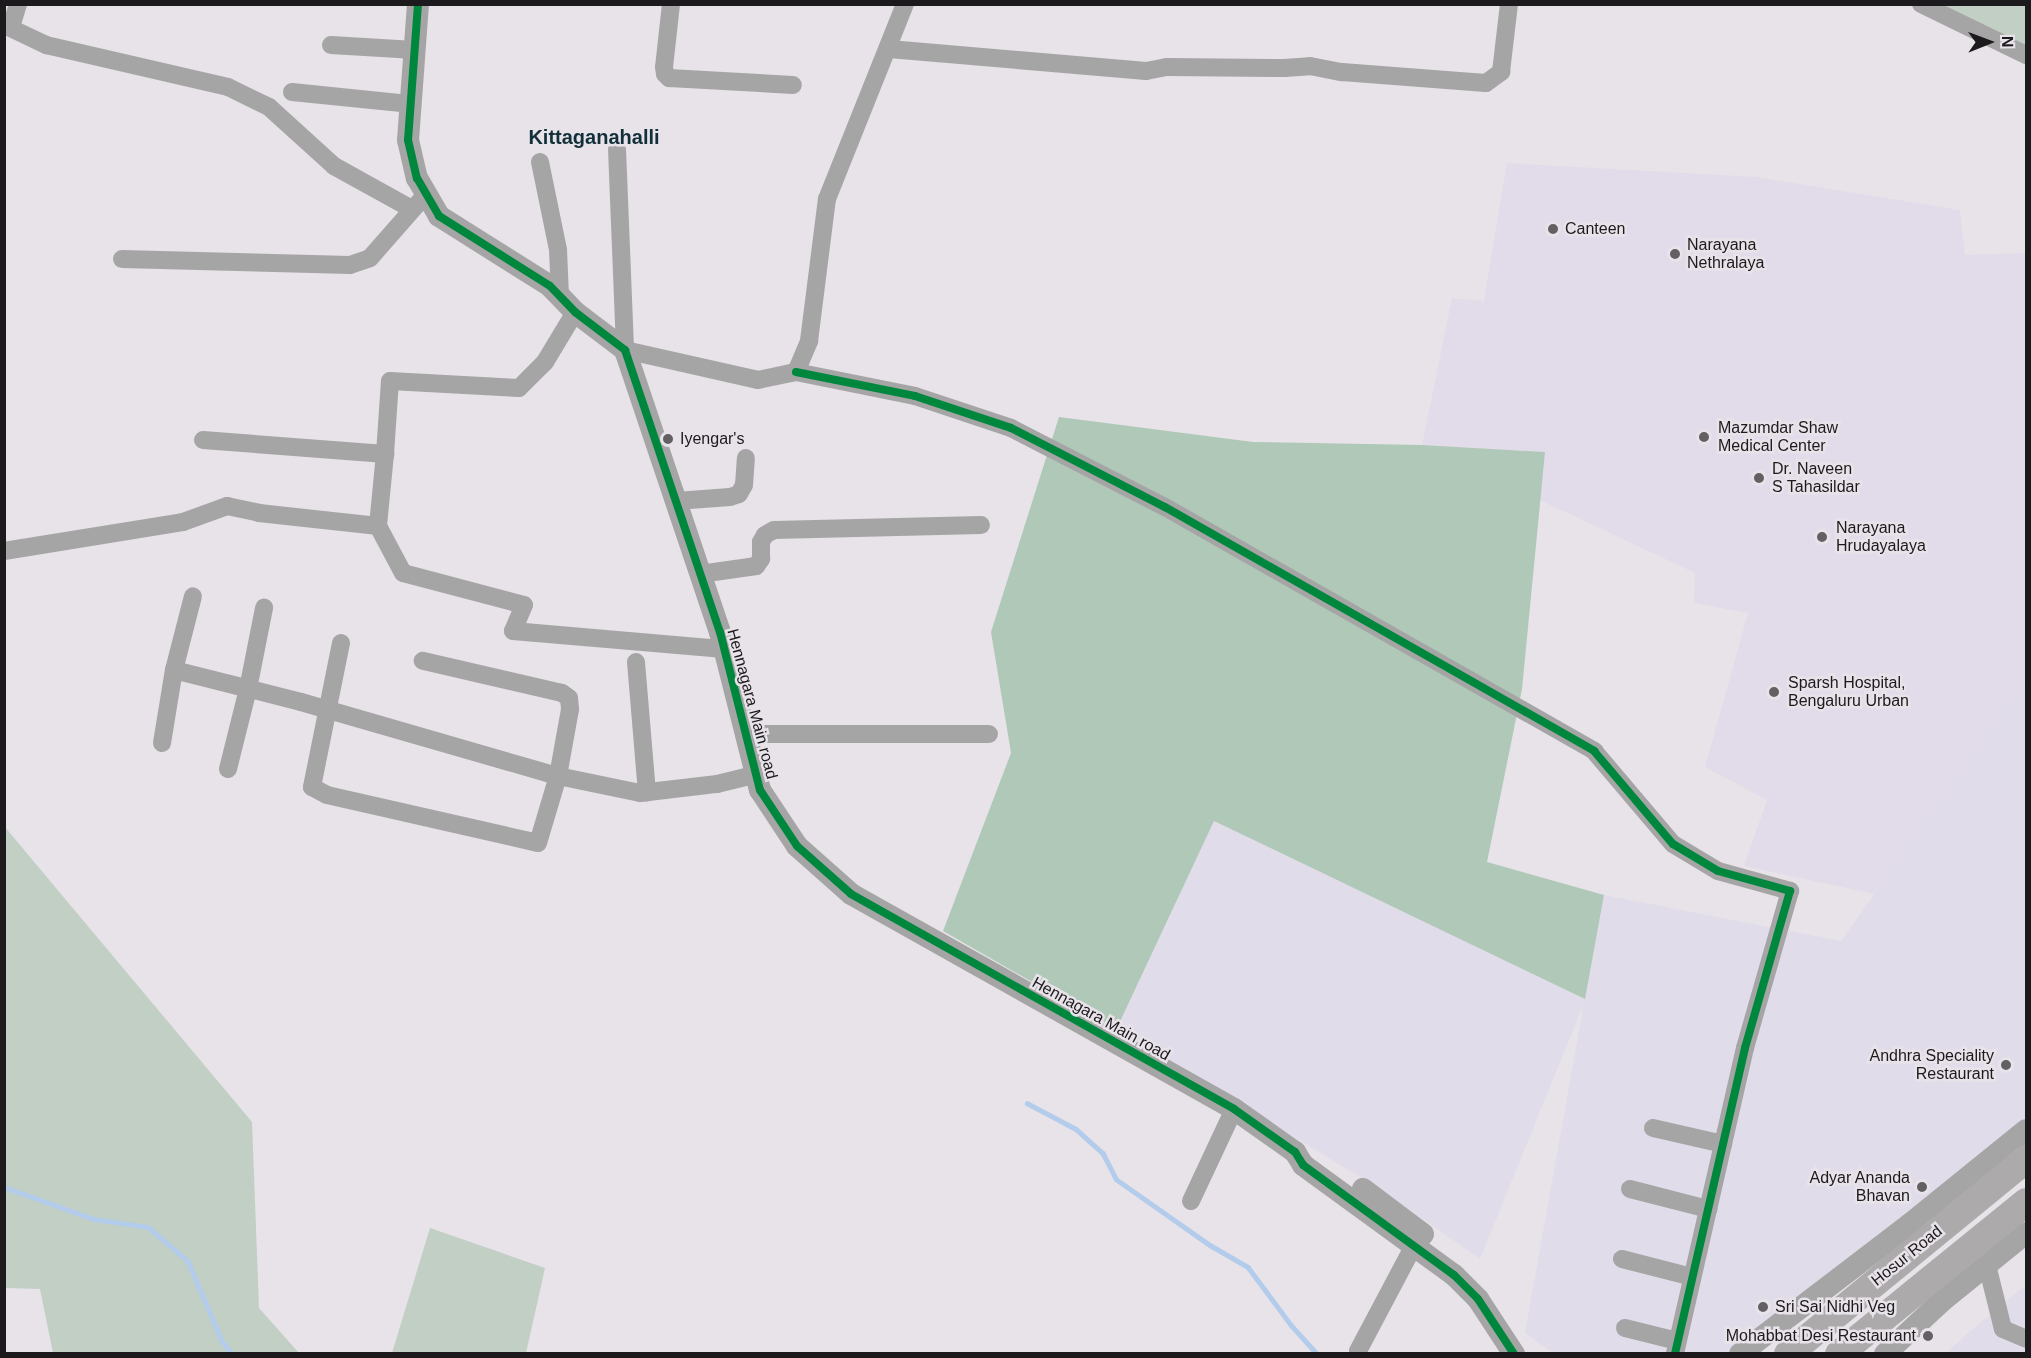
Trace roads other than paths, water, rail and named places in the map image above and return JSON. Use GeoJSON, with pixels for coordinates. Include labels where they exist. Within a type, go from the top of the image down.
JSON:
{"type":"FeatureCollection","features":[{"type":"Feature","properties":{"kind":"highway","name":"Hosur Road"},"geometry":{"type":"LineString","coordinates":[[1788,1353],[2026,1159]]}},
{"type":"Feature","properties":{"kind":"highway","name":"Hosur Road"},"geometry":{"type":"LineString","coordinates":[[1839,1353],[1980,1255],[2026,1202]]}},
{"type":"Feature","properties":{"kind":"street"},"geometry":{"type":"LineString","coordinates":[[18,4],[8,26],[46,45],[228,87],[268,107],[334,166],[419,202],[550,286],[567,304],[625,350],[758,380],[796,372],[915,396],[1011,428],[1165,507],[1594,751],[1673,844],[1718,871],[1790,891],[1745,1048],[1676,1347],[1625,1328]]}},
{"type":"Feature","properties":{"kind":"street"},"geometry":{"type":"LineString","coordinates":[[122,259],[350,265],[370,258],[419,202],[417,178],[408,140],[418,4]]}},
{"type":"Feature","properties":{"kind":"street"},"geometry":{"type":"LineString","coordinates":[[671,4],[664,67],[665,74],[669,78],[793,85]]}},
{"type":"Feature","properties":{"kind":"street"},"geometry":{"type":"LineString","coordinates":[[796,372],[809,341],[827,200],[905,4]]}},
{"type":"Feature","properties":{"kind":"street"},"geometry":{"type":"LineString","coordinates":[[889,49],[1146,71],[1167,67],[1284,68],[1310,66],[1342,72],[1486,83],[1501,72],[1509,4]]}},
{"type":"Feature","properties":{"kind":"street"},"geometry":{"type":"LineString","coordinates":[[1921,4],[2026,56]]}},
{"type":"Feature","properties":{"kind":"street"},"geometry":{"type":"LineString","coordinates":[[331,45],[415,50]]}},
{"type":"Feature","properties":{"kind":"street"},"geometry":{"type":"LineString","coordinates":[[292,92],[411,104]]}},
{"type":"Feature","properties":{"kind":"street"},"geometry":{"type":"LineString","coordinates":[[616,149],[625,350]]}},
{"type":"Feature","properties":{"kind":"street"},"geometry":{"type":"LineString","coordinates":[[540,162],[567,304],[545,362],[519,388],[390,381],[378,526],[403,573],[524,605],[513,631],[724,649]]}},
{"type":"Feature","properties":{"kind":"street","name":"Hennagara Main road"},"geometry":{"type":"LineString","coordinates":[[625,350],[724,649],[758,774],[760,790],[797,846],[851,894],[1234,1109],[1296,1152],[1304,1165],[1418,1239],[1474,1294],[1514,1353]]}},
{"type":"Feature","properties":{"kind":"street"},"geometry":{"type":"LineString","coordinates":[[203,440],[385,454]]}},
{"type":"Feature","properties":{"kind":"street"},"geometry":{"type":"LineString","coordinates":[[676,501],[730,497],[739,494],[744,485],[746,458]]}},
{"type":"Feature","properties":{"kind":"street"},"geometry":{"type":"LineString","coordinates":[[4,551],[183,522],[227,506],[259,513],[378,526]]}},
{"type":"Feature","properties":{"kind":"street"},"geometry":{"type":"LineString","coordinates":[[700,574],[756,566],[760,559],[761,542],[765,535],[774,530],[981,525]]}},
{"type":"Feature","properties":{"kind":"street"},"geometry":{"type":"LineString","coordinates":[[162,742],[174,670],[193,596]]}},
{"type":"Feature","properties":{"kind":"street"},"geometry":{"type":"LineString","coordinates":[[228,769],[248,689],[264,608]]}},
{"type":"Feature","properties":{"kind":"street"},"geometry":{"type":"LineString","coordinates":[[341,643],[312,788],[327,795],[538,843],[558,776],[570,709],[569,698],[562,693],[423,661]]}},
{"type":"Feature","properties":{"kind":"street"},"geometry":{"type":"LineString","coordinates":[[636,662],[647,793]]}},
{"type":"Feature","properties":{"kind":"street"},"geometry":{"type":"LineString","coordinates":[[174,670],[558,776],[647,793],[717,784],[758,774]]}},
{"type":"Feature","properties":{"kind":"street"},"geometry":{"type":"LineString","coordinates":[[747,734],[989,734]]}},
{"type":"Feature","properties":{"kind":"street"},"geometry":{"type":"LineString","coordinates":[[1191,1201],[1234,1109]]}},
{"type":"Feature","properties":{"kind":"street"},"geometry":{"type":"LineString","coordinates":[[1653,1128],[1723,1144]]}},
{"type":"Feature","properties":{"kind":"street"},"geometry":{"type":"LineString","coordinates":[[1740,1353],[1903,1229],[2026,1130]]}},
{"type":"Feature","properties":{"kind":"street"},"geometry":{"type":"LineString","coordinates":[[1630,1189],[1708,1209]]}},
{"type":"Feature","properties":{"kind":"street"},"geometry":{"type":"LineString","coordinates":[[1885,1353],[1920,1320],[1980,1255],[2026,1233]]}},
{"type":"Feature","properties":{"kind":"street"},"geometry":{"type":"LineString","coordinates":[[1358,1351],[1418,1239],[1474,1276],[1494,1298],[1531,1353]]}},
{"type":"Feature","properties":{"kind":"street"},"geometry":{"type":"LineString","coordinates":[[1980,1255],[2003,1329],[2026,1339]]}},
{"type":"Feature","properties":{"kind":"street"},"geometry":{"type":"LineString","coordinates":[[1622,1259],[1692,1277]]}},
{"type":"Feature","properties":{"kind":"waterway"},"geometry":{"type":"LineString","coordinates":[[1027,1103],[1076,1129],[1103,1153],[1116,1179],[1210,1245],[1248,1267],[1292,1326],[1317,1354]]}},
{"type":"Feature","properties":{"kind":"waterway"},"geometry":{"type":"LineString","coordinates":[[4,1187],[94,1219],[148,1227],[188,1261],[222,1341],[232,1354]]}},
{"type":"Feature","properties":{"kind":"place","name":"Canteen"},"geometry":{"type":"Point","coordinates":[1553,229]}},
{"type":"Feature","properties":{"kind":"place","name":"Narayana Nethralaya"},"geometry":{"type":"Point","coordinates":[1675,254]}},
{"type":"Feature","properties":{"kind":"place","name":"Mazumdar Shaw Medical Center"},"geometry":{"type":"Point","coordinates":[1704,437]}},
{"type":"Feature","properties":{"kind":"place","name":"Iyengar's"},"geometry":{"type":"Point","coordinates":[668,439]}},
{"type":"Feature","properties":{"kind":"place","name":"Dr. Naveen S Tahasildar"},"geometry":{"type":"Point","coordinates":[1759,478]}},
{"type":"Feature","properties":{"kind":"place","name":"Narayana Hrudayalaya"},"geometry":{"type":"Point","coordinates":[1822,537]}},
{"type":"Feature","properties":{"kind":"place","name":"Sparsh Hospital, Bengaluru Urban"},"geometry":{"type":"Point","coordinates":[1774,692]}},
{"type":"Feature","properties":{"kind":"place","name":"Andhra Speciality Restaurant"},"geometry":{"type":"Point","coordinates":[2006,1065]}},
{"type":"Feature","properties":{"kind":"place","name":"Adyar Ananda Bhavan"},"geometry":{"type":"Point","coordinates":[1922,1187]}},
{"type":"Feature","properties":{"kind":"place","name":"Sri Sai Nidhi Veg"},"geometry":{"type":"Point","coordinates":[1763,1307]}},
{"type":"Feature","properties":{"kind":"place","name":"Mohabbat Desi Restaurant"},"geometry":{"type":"Point","coordinates":[1928,1336]}},
{"type":"Feature","properties":{"kind":"district","name":"Kittaganahalli"},"geometry":{"type":"Point","coordinates":[594,137]}}]}
